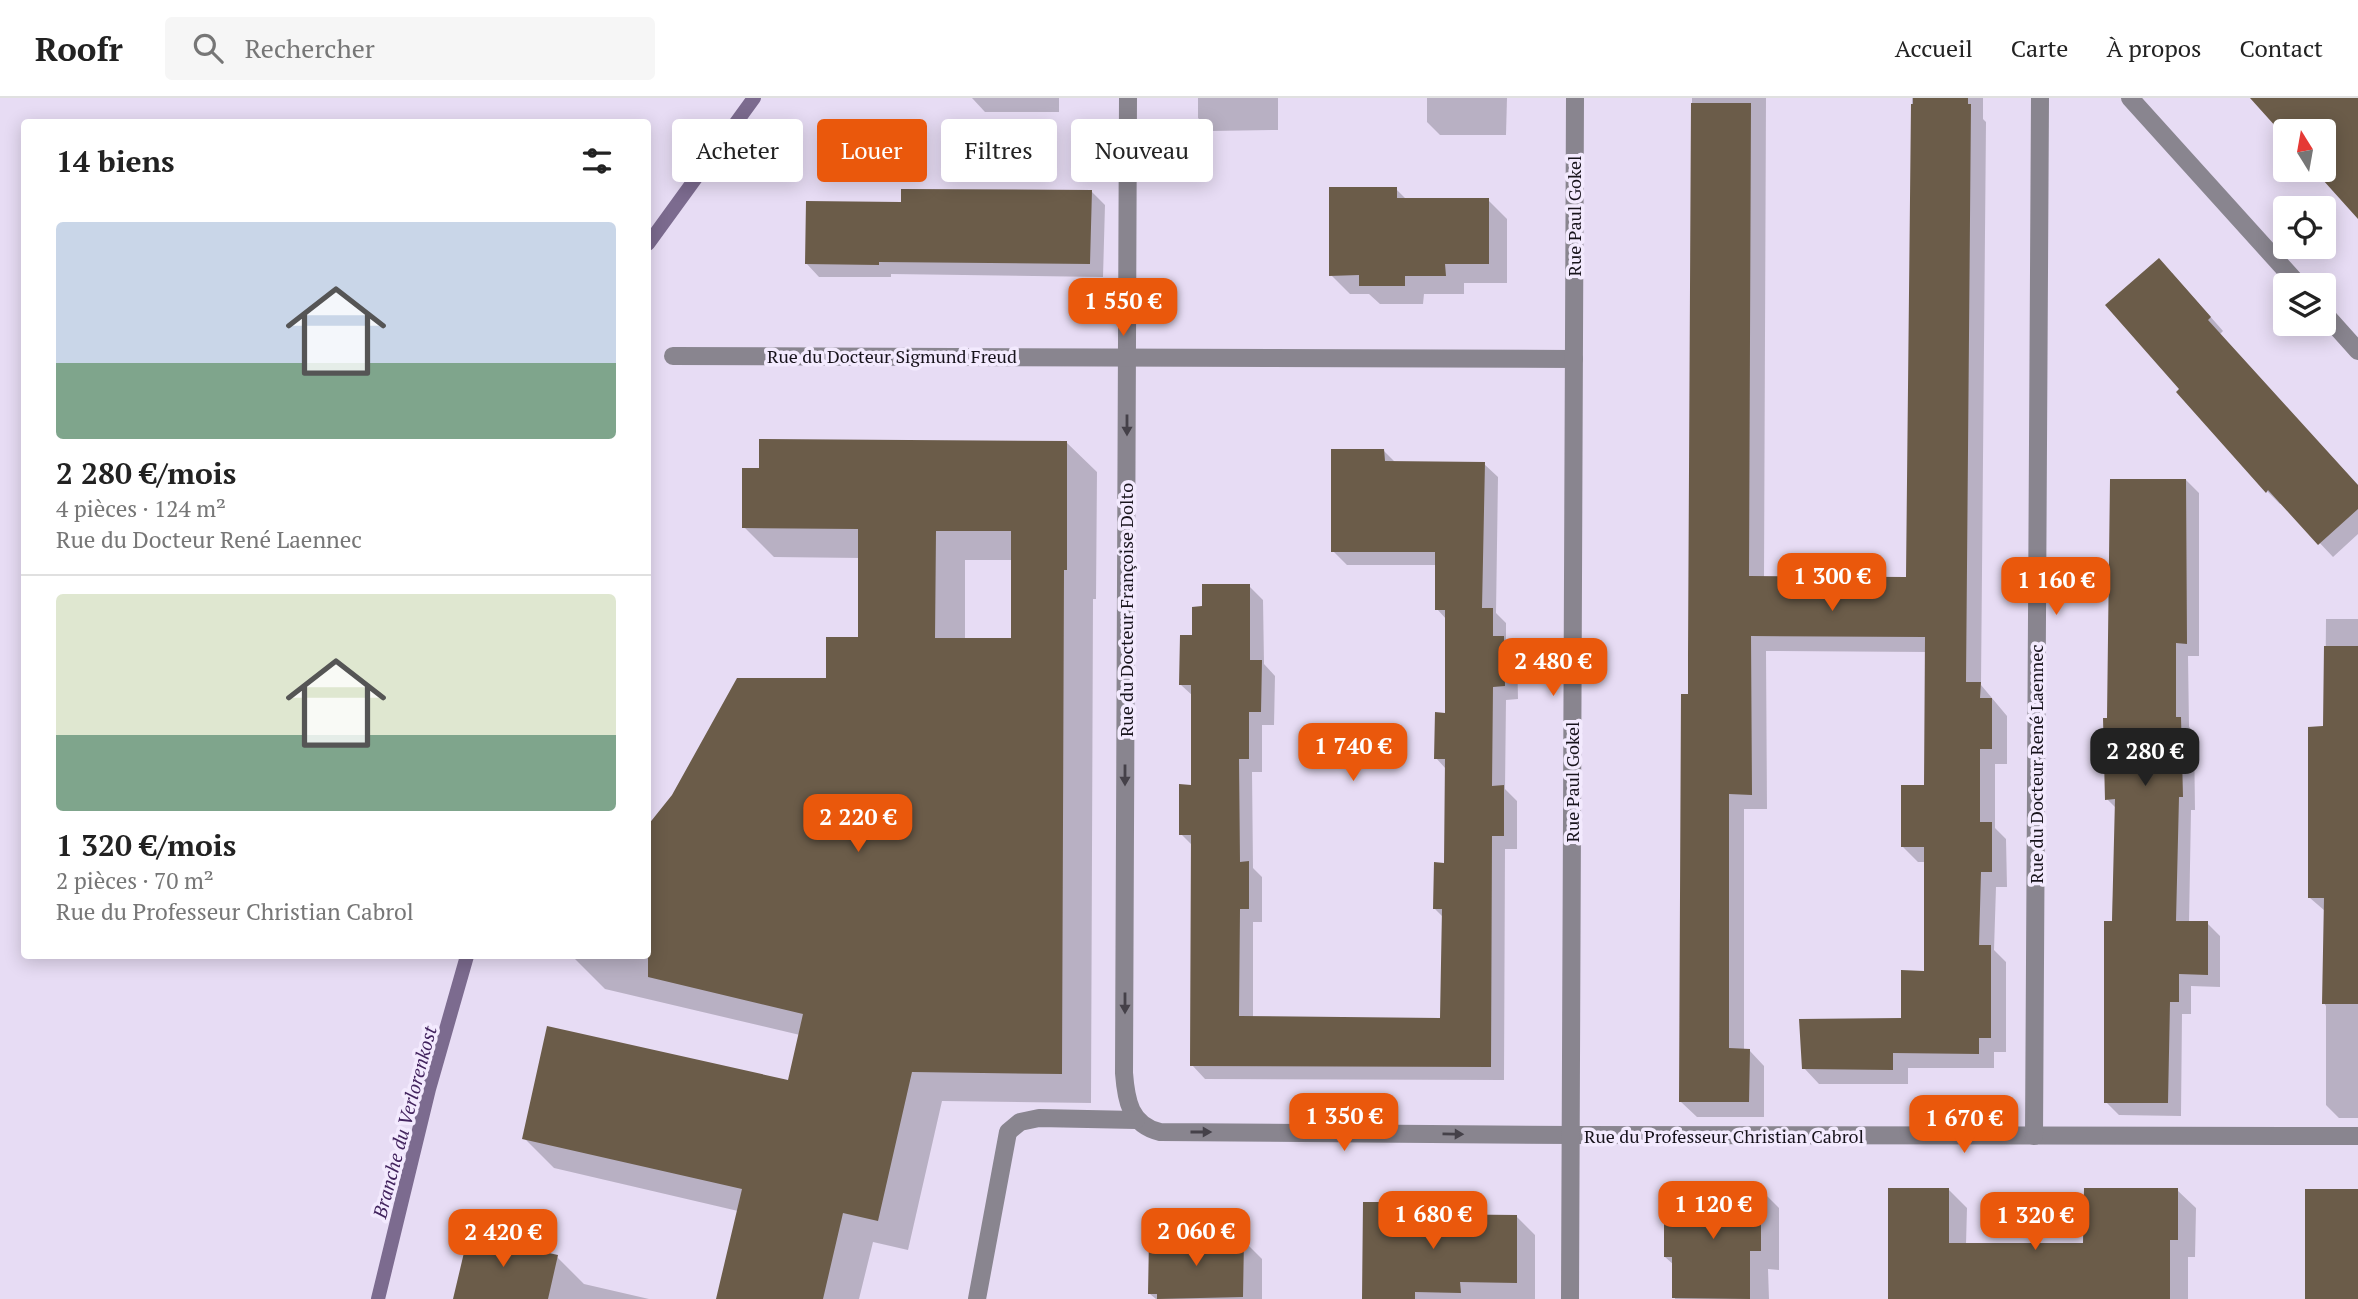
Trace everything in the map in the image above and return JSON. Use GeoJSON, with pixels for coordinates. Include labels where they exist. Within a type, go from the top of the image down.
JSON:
{"type":"FeatureCollection","features":[{"type":"Feature","properties":{"kind":"street","name":"Rue du Docteur Françoise Dolto"},"geometry":{"type":"LineString","coordinates":[[1128,98],[1124,1073],[1127,1100],[1136,1120]]}},
{"type":"Feature","properties":{"kind":"street","name":"Rue Paul Gokel"},"geometry":{"type":"LineString","coordinates":[[1570,1299],[1575,98]]}},
{"type":"Feature","properties":{"kind":"street","name":"Rue du Docteur René Laennec"},"geometry":{"type":"LineString","coordinates":[[2034,1136],[2040,98]]}},
{"type":"Feature","properties":{"kind":"street"},"geometry":{"type":"LineString","coordinates":[[2130,98],[2288,273]]}},
{"type":"Feature","properties":{"kind":"street"},"geometry":{"type":"LineString","coordinates":[[2336,326],[2358,351]]}},
{"type":"Feature","properties":{"kind":"street","name":"Rue du Docteur Sigmund Freud"},"geometry":{"type":"LineString","coordinates":[[673,356],[1574,359]]}},
{"type":"Feature","properties":{"kind":"street","name":"Rue du Professeur Christian Cabrol"},"geometry":{"type":"LineString","coordinates":[[977,1299],[1008,1132],[1020,1122],[1039,1118],[1136,1120],[1142,1126],[1160,1132],[2358,1136]]}},
{"type":"Feature","properties":{"kind":"building"},"geometry":{"type":"Polygon","coordinates":[[[1913,98],[1968,98],[1968,104],[1971,104],[1966,682],[1981,682],[1980,698],[1992,698],[1992,749],[1980,749],[1980,822],[1992,822],[1992,872],[1981,872],[1979,945],[1991,945],[1991,1038],[1979,1038],[1979,1054],[1893,1053],[1893,1070],[1802,1069],[1799,1019],[1901,1018],[1901,970],[1924,971],[1924,847],[1901,847],[1901,785],[1924,785],[1925,637],[1751,636],[1752,795],[1729,794],[1729,1048],[1750,1049],[1749,1102],[1679,1102],[1681,694],[1688,694],[1691,103],[1751,103],[1749,576],[1906,577],[1913,98]]]}},
{"type":"Feature","properties":{"kind":"building"},"geometry":{"type":"Polygon","coordinates":[[[2250,98],[2358,98],[2358,219],[2325,182],[2336,182],[2336,119],[2273,119],[2273,124],[2250,98]]]}},
{"type":"Feature","properties":{"kind":"building"},"geometry":{"type":"Polygon","coordinates":[[[1329,187],[1397,187],[1397,198],[1489,198],[1489,264],[1445,264],[1446,276],[1405,276],[1405,286],[1359,286],[1359,275],[1329,276],[1329,187]]]}},
{"type":"Feature","properties":{"kind":"building"},"geometry":{"type":"Polygon","coordinates":[[[901,189],[1092,190],[1090,264],[805,264],[806,201],[901,202],[901,189]]]}},
{"type":"Feature","properties":{"kind":"building"},"geometry":{"type":"Polygon","coordinates":[[[2159,258],[2211,317],[2208,320],[2358,485],[2358,509],[2318,545],[2268,490],[2266,493],[2176,392],[2179,389],[2105,305],[2159,258]]]}},
{"type":"Feature","properties":{"kind":"building"},"geometry":{"type":"Polygon","coordinates":[[[759,439],[1067,441],[1062,1074],[912,1072],[878,1221],[843,1213],[823,1299],[716,1299],[742,1189],[522,1139],[547,1026],[788,1080],[803,1014],[648,977],[648,959],[651,959],[651,821],[672,795],[737,678],[826,678],[826,637],[858,637],[858,529],[742,528],[742,468],[759,468],[759,439]],[[936,531],[935,638],[1011,638],[1011,531],[936,531]]]}},
{"type":"Feature","properties":{"kind":"building"},"geometry":{"type":"Polygon","coordinates":[[[1331,449],[1384,449],[1385,461],[1485,462],[1482,608],[1493,608],[1493,636],[1504,636],[1505,686],[1493,687],[1492,786],[1504,785],[1504,836],[1492,836],[1491,1067],[1190,1066],[1191,835],[1179,835],[1179,784],[1191,785],[1191,685],[1179,685],[1180,635],[1192,635],[1192,607],[1202,606],[1202,584],[1250,584],[1250,660],[1262,660],[1261,712],[1249,712],[1249,759],[1239,759],[1240,862],[1249,861],[1249,909],[1240,909],[1239,1016],[1440,1018],[1442,909],[1433,909],[1434,862],[1444,863],[1445,759],[1434,759],[1435,712],[1445,713],[1445,610],[1435,610],[1435,552],[1331,552],[1331,449]]]}},
{"type":"Feature","properties":{"kind":"building"},"geometry":{"type":"Polygon","coordinates":[[[2110,479],[2186,479],[2187,644],[2176,643],[2176,717],[2181,717],[2183,797],[2179,797],[2176,921],[2208,921],[2208,975],[2179,974],[2179,1002],[2170,1002],[2168,1103],[2104,1103],[2104,921],[2112,921],[2115,799],[2105,800],[2103,718],[2107,718],[2110,479]]]}},
{"type":"Feature","properties":{"kind":"building"},"geometry":{"type":"Polygon","coordinates":[[[2324,646],[2358,646],[2358,1004],[2322,1004],[2324,898],[2308,898],[2308,727],[2323,726],[2324,646]]]}},
{"type":"Feature","properties":{"kind":"building"},"geometry":{"type":"Polygon","coordinates":[[[1672,1187],[1761,1187],[1761,1251],[1750,1251],[1750,1299],[1672,1298],[1672,1257],[1664,1257],[1664,1213],[1672,1213],[1672,1187]]]}},
{"type":"Feature","properties":{"kind":"building"},"geometry":{"type":"Polygon","coordinates":[[[1888,1188],[1949,1188],[1949,1243],[2083,1243],[2084,1188],[2178,1188],[2178,1240],[2170,1240],[2170,1299],[1888,1299],[1888,1188]]]}},
{"type":"Feature","properties":{"kind":"building"},"geometry":{"type":"Polygon","coordinates":[[[2305,1189],[2358,1189],[2358,1299],[2305,1299],[2305,1189]]]}},
{"type":"Feature","properties":{"kind":"building"},"geometry":{"type":"Polygon","coordinates":[[[1363,1202],[1417,1202],[1416,1214],[1517,1215],[1517,1283],[1460,1282],[1461,1293],[1415,1292],[1415,1299],[1362,1299],[1363,1202]]]}},
{"type":"Feature","properties":{"kind":"building"},"geometry":{"type":"Polygon","coordinates":[[[471,1223],[510,1233],[508,1244],[558,1255],[548,1299],[453,1299],[471,1223]]]}},
{"type":"Feature","properties":{"kind":"building"},"geometry":{"type":"Polygon","coordinates":[[[1149,1238],[1244,1238],[1243,1297],[1157,1299],[1157,1294],[1148,1294],[1149,1238]]]}},
{"type":"Feature","properties":{"kind":"waterway","name":"Branche du Verlorenkost"},"geometry":{"type":"LineString","coordinates":[[651,240],[754,98]]}},
{"type":"Feature","properties":{"kind":"waterway","name":"Branche du Verlorenkost"},"geometry":{"type":"LineString","coordinates":[[378,1299],[429,1089],[466,959]]}}]}
